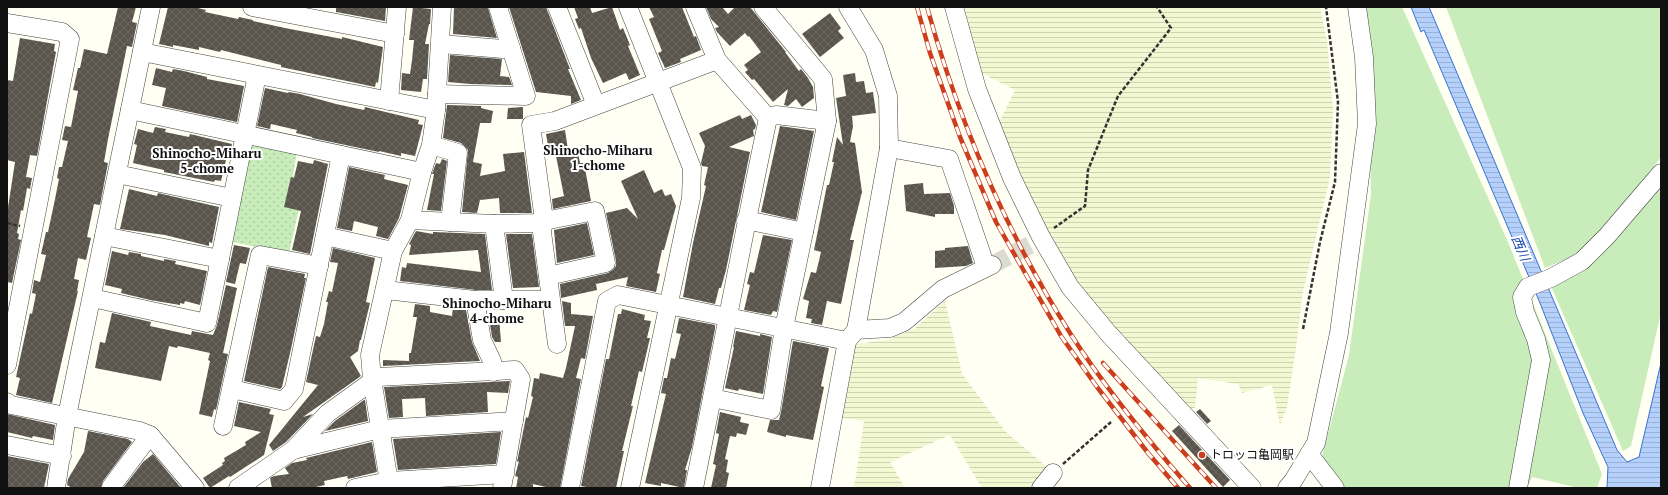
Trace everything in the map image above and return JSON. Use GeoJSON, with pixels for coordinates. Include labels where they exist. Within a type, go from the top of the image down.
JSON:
{"type":"FeatureCollection","features":[{"type":"Feature","properties":{"kind":"street"},"geometry":{"type":"LineString","coordinates":[[56,488],[68,416],[151,7]]}},
{"type":"Feature","properties":{"kind":"street"},"geometry":{"type":"LineString","coordinates":[[252,7],[395,34]]}},
{"type":"Feature","properties":{"kind":"street"},"geometry":{"type":"LineString","coordinates":[[390,101],[397,7]]}},
{"type":"Feature","properties":{"kind":"street"},"geometry":{"type":"LineString","coordinates":[[390,484],[372,379],[370,355],[393,251],[410,220],[422,172],[431,145],[441,44],[442,7]]}},
{"type":"Feature","properties":{"kind":"street"},"geometry":{"type":"LineString","coordinates":[[142,52],[390,101],[436,102],[526,96],[498,7]]}},
{"type":"Feature","properties":{"kind":"street"},"geometry":{"type":"LineString","coordinates":[[557,7],[596,105]]}},
{"type":"Feature","properties":{"kind":"street"},"geometry":{"type":"LineString","coordinates":[[628,7],[692,168],[691,198],[630,488]]}},
{"type":"Feature","properties":{"kind":"street"},"geometry":{"type":"LineString","coordinates":[[695,7],[717,60],[768,118]]}},
{"type":"Feature","properties":{"kind":"street"},"geometry":{"type":"LineString","coordinates":[[712,398],[771,410],[784,328],[827,121],[823,79],[764,7]]}},
{"type":"Feature","properties":{"kind":"street"},"geometry":{"type":"LineString","coordinates":[[820,488],[890,148],[888,96],[874,50],[848,7]]}},
{"type":"Feature","properties":{"kind":"street"},"geometry":{"type":"LineString","coordinates":[[954,7],[978,89],[1036,241],[1070,287],[1108,333],[1252,488]]}},
{"type":"Feature","properties":{"kind":"street"},"geometry":{"type":"LineString","coordinates":[[1288,488],[1316,443],[1339,333],[1367,124],[1364,57],[1357,7]]}},
{"type":"Feature","properties":{"kind":"street"},"geometry":{"type":"LineString","coordinates":[[7,24],[62,32],[70,39],[7,365]]}},
{"type":"Feature","properties":{"kind":"street"},"geometry":{"type":"LineString","coordinates":[[441,44],[503,49],[511,48]]}},
{"type":"Feature","properties":{"kind":"street"},"geometry":{"type":"LineString","coordinates":[[557,344],[550,300],[542,232],[544,220],[531,125],[555,121],[717,60]]}},
{"type":"Feature","properties":{"kind":"street"},"geometry":{"type":"LineString","coordinates":[[92,298],[207,323],[257,75]]}},
{"type":"Feature","properties":{"kind":"street"},"geometry":{"type":"LineString","coordinates":[[130,110],[422,172]]}},
{"type":"Feature","properties":{"kind":"street"},"geometry":{"type":"LineString","coordinates":[[768,118],[776,115],[827,121]]}},
{"type":"Feature","properties":{"kind":"street"},"geometry":{"type":"LineString","coordinates":[[694,488],[746,220],[768,118]]}},
{"type":"Feature","properties":{"kind":"street"},"geometry":{"type":"LineString","coordinates":[[431,145],[458,153],[450,222]]}},
{"type":"Feature","properties":{"kind":"street"},"geometry":{"type":"LineString","coordinates":[[570,488],[607,301],[618,295],[669,307],[784,328],[851,336],[890,328],[904,322],[943,289],[989,266],[949,159],[890,148]]}},
{"type":"Feature","properties":{"kind":"street"},"geometry":{"type":"LineString","coordinates":[[232,389],[284,401],[294,389],[341,155]]}},
{"type":"Feature","properties":{"kind":"street"},"geometry":{"type":"LineString","coordinates":[[1518,488],[1541,360],[1536,339],[1525,312],[1522,297],[1528,287],[1552,278],[1582,261],[1661,173]]}},
{"type":"Feature","properties":{"kind":"street"},"geometry":{"type":"LineString","coordinates":[[117,174],[232,198]]}},
{"type":"Feature","properties":{"kind":"street"},"geometry":{"type":"LineString","coordinates":[[410,220],[494,224],[534,223],[595,211],[606,263],[548,276]]}},
{"type":"Feature","properties":{"kind":"street"},"geometry":{"type":"LineString","coordinates":[[746,220],[804,232]]}},
{"type":"Feature","properties":{"kind":"street"},"geometry":{"type":"LineString","coordinates":[[494,224],[504,300]]}},
{"type":"Feature","properties":{"kind":"street"},"geometry":{"type":"LineString","coordinates":[[104,236],[220,259]]}},
{"type":"Feature","properties":{"kind":"street"},"geometry":{"type":"LineString","coordinates":[[325,236],[393,251]]}},
{"type":"Feature","properties":{"kind":"street"},"geometry":{"type":"LineString","coordinates":[[223,426],[260,255],[319,266]]}},
{"type":"Feature","properties":{"kind":"street"},"geometry":{"type":"LineString","coordinates":[[385,290],[475,300],[550,300]]}},
{"type":"Feature","properties":{"kind":"street"},"geometry":{"type":"LineString","coordinates":[[475,300],[482,340],[492,361],[494,372]]}},
{"type":"Feature","properties":{"kind":"street"},"geometry":{"type":"LineString","coordinates":[[238,488],[293,450],[328,413],[372,379],[378,377],[515,370],[521,379],[504,481],[390,484],[355,488]]}},
{"type":"Feature","properties":{"kind":"street"},"geometry":{"type":"LineString","coordinates":[[7,402],[11,406],[140,431],[150,435],[195,488]]}},
{"type":"Feature","properties":{"kind":"street"},"geometry":{"type":"LineString","coordinates":[[293,450],[380,429],[514,421]]}},
{"type":"Feature","properties":{"kind":"street"},"geometry":{"type":"LineString","coordinates":[[112,488],[111,487],[150,435]]}},
{"type":"Feature","properties":{"kind":"street"},"geometry":{"type":"LineString","coordinates":[[7,445],[62,456]]}},
{"type":"Feature","properties":{"kind":"street"},"geometry":{"type":"LineString","coordinates":[[1309,454],[1335,488]]}},
{"type":"Feature","properties":{"kind":"street"},"geometry":{"type":"LineString","coordinates":[[1040,488],[1053,473]]}},
{"type":"Feature","properties":{"kind":"path"},"geometry":{"type":"LineString","coordinates":[[1036,241],[1086,206],[1088,170],[1118,96],[1170,28],[1157,7]]}},
{"type":"Feature","properties":{"kind":"path"},"geometry":{"type":"LineString","coordinates":[[1303,329],[1320,242],[1335,182],[1338,102],[1326,7]]}},
{"type":"Feature","properties":{"kind":"path"},"geometry":{"type":"LineString","coordinates":[[1053,473],[1111,422]]}},
{"type":"Feature","properties":{"kind":"green space"},"geometry":{"type":"Polygon","coordinates":[[[958,7],[1320,7],[1327,41],[1333,110],[1330,177],[1302,296],[1287,407],[1280,425],[1272,385],[1242,393],[1238,384],[1198,378],[1195,408],[1187,410],[1071,282],[1043,228],[998,125],[1015,90],[977,71],[958,7]]]}},
{"type":"Feature","properties":{"kind":"green space"},"geometry":{"type":"Polygon","coordinates":[[[1358,7],[1402,7],[1508,242],[1602,474],[1597,488],[1579,488],[1532,477],[1527,488],[1338,488],[1319,468],[1349,355],[1371,194],[1367,30],[1358,7]]]}},
{"type":"Feature","properties":{"kind":"green space"},"geometry":{"type":"Polygon","coordinates":[[[1446,7],[1661,7],[1661,157],[1608,226],[1581,253],[1545,268],[1446,7]]]}},
{"type":"Feature","properties":{"kind":"green space"},"geometry":{"type":"Polygon","coordinates":[[[259,142],[297,151],[293,176],[306,179],[289,253],[232,242],[249,148],[259,142]]]}},
{"type":"Feature","properties":{"kind":"green space"},"geometry":{"type":"Polygon","coordinates":[[[1661,184],[1661,312],[1631,446],[1623,451],[1550,284],[1661,184]]]}},
{"type":"Feature","properties":{"kind":"green space"},"geometry":{"type":"Polygon","coordinates":[[[945,301],[962,374],[1005,431],[1047,467],[1031,488],[982,488],[950,435],[890,462],[905,488],[852,488],[854,486],[856,476],[864,421],[836,417],[850,345],[887,340],[914,329],[945,301]]]}},
{"type":"Feature","properties":{"kind":"water","name":"西川"},"geometry":{"type":"Polygon","coordinates":[[[1411,7],[1429,7],[1617,450],[1627,462],[1639,457],[1661,363],[1661,488],[1607,488],[1608,467],[1583,413],[1540,303],[1424,30],[1421,32],[1411,7]]]}},
{"type":"Feature","properties":{"kind":"building"},"geometry":{"type":"Polygon","coordinates":[[[118,7],[136,7],[132,22],[137,23],[132,47],[127,46],[108,139],[104,162],[108,163],[100,205],[94,204],[87,237],[91,238],[86,260],[78,258],[74,279],[79,280],[78,291],[52,403],[16,395],[20,378],[16,377],[30,313],[32,314],[36,294],[32,293],[34,280],[40,282],[46,255],[41,254],[46,232],[48,232],[54,204],[59,179],[57,178],[59,167],[62,167],[68,141],[62,140],[65,126],[71,127],[78,91],[73,90],[78,68],[80,68],[84,49],[107,54],[118,7]]]}},
{"type":"Feature","properties":{"kind":"building"},"geometry":{"type":"Polygon","coordinates":[[[168,7],[194,7],[206,10],[205,12],[238,19],[239,17],[285,28],[342,39],[342,37],[383,47],[378,83],[376,82],[375,87],[281,67],[281,65],[221,50],[220,52],[199,47],[199,50],[159,44],[168,7]]]}},
{"type":"Feature","properties":{"kind":"building"},"geometry":{"type":"Polygon","coordinates":[[[336,7],[386,7],[385,21],[336,12],[336,7]]]}},
{"type":"Feature","properties":{"kind":"building"},"geometry":{"type":"Polygon","coordinates":[[[413,7],[431,9],[430,24],[425,44],[429,44],[427,79],[423,79],[421,92],[401,90],[402,73],[410,74],[414,40],[409,40],[413,7]]]}},
{"type":"Feature","properties":{"kind":"building"},"geometry":{"type":"Polygon","coordinates":[[[454,7],[488,8],[497,38],[453,34],[454,7]]]}},
{"type":"Feature","properties":{"kind":"building"},"geometry":{"type":"Polygon","coordinates":[[[509,7],[546,7],[570,69],[568,69],[581,100],[571,104],[571,96],[536,92],[509,7]]]}},
{"type":"Feature","properties":{"kind":"building"},"geometry":{"type":"Polygon","coordinates":[[[574,7],[590,7],[592,13],[612,7],[620,30],[623,28],[630,45],[628,46],[640,75],[629,80],[626,73],[603,83],[591,58],[581,28],[579,29],[575,19],[578,18],[574,7]]]}},
{"type":"Feature","properties":{"kind":"building"},"geometry":{"type":"Polygon","coordinates":[[[649,7],[682,7],[701,50],[680,59],[681,62],[665,68],[658,53],[662,51],[649,19],[654,17],[649,7]]]}},
{"type":"Feature","properties":{"kind":"building"},"geometry":{"type":"Polygon","coordinates":[[[706,7],[722,7],[728,14],[735,7],[750,7],[786,52],[799,71],[801,69],[808,78],[813,87],[814,98],[802,107],[796,99],[788,106],[784,105],[788,89],[773,102],[754,79],[752,80],[745,72],[748,70],[744,65],[761,52],[745,33],[730,46],[717,32],[715,28],[719,27],[711,19],[706,7]]]}},
{"type":"Feature","properties":{"kind":"building"},"geometry":{"type":"Polygon","coordinates":[[[830,13],[841,28],[838,31],[844,38],[820,57],[802,34],[830,13]]]}},
{"type":"Feature","properties":{"kind":"building"},"geometry":{"type":"Polygon","coordinates":[[[20,38],[55,44],[54,51],[56,52],[37,156],[30,155],[26,177],[32,178],[30,189],[27,188],[23,211],[21,210],[17,233],[19,234],[18,239],[21,240],[12,283],[7,282],[7,214],[15,162],[7,160],[7,80],[13,81],[20,38]]]}},
{"type":"Feature","properties":{"kind":"building"},"geometry":{"type":"Polygon","coordinates":[[[450,55],[502,59],[500,76],[509,77],[512,85],[448,82],[450,55]]]}},
{"type":"Feature","properties":{"kind":"building"},"geometry":{"type":"Polygon","coordinates":[[[156,68],[172,72],[173,69],[184,71],[207,77],[207,79],[244,86],[237,122],[162,106],[166,88],[152,85],[156,68]]]}},
{"type":"Feature","properties":{"kind":"building"},"geometry":{"type":"Polygon","coordinates":[[[855,73],[856,82],[864,81],[866,93],[873,92],[876,113],[852,116],[853,126],[850,142],[855,143],[862,192],[850,240],[854,240],[841,304],[827,301],[822,325],[811,323],[812,319],[806,318],[809,301],[803,299],[811,272],[816,273],[821,252],[814,250],[827,185],[829,185],[834,162],[832,162],[837,137],[843,145],[836,98],[846,96],[843,75],[855,73]]]}},
{"type":"Feature","properties":{"kind":"building"},"geometry":{"type":"Polygon","coordinates":[[[265,88],[300,94],[364,110],[365,107],[419,120],[418,124],[423,125],[415,156],[401,153],[401,156],[312,138],[296,133],[297,130],[271,124],[270,129],[257,126],[265,88]]]}},
{"type":"Feature","properties":{"kind":"building"},"geometry":{"type":"Polygon","coordinates":[[[447,105],[481,106],[481,108],[493,111],[491,123],[480,123],[473,162],[482,164],[480,176],[505,171],[503,154],[524,152],[532,213],[500,213],[499,198],[480,200],[477,213],[462,212],[468,150],[461,143],[443,138],[447,105]]]}},
{"type":"Feature","properties":{"kind":"building"},"geometry":{"type":"Polygon","coordinates":[[[523,107],[523,119],[507,119],[508,108],[523,107]]]}},
{"type":"Feature","properties":{"kind":"building"},"geometry":{"type":"Polygon","coordinates":[[[740,115],[742,119],[751,115],[756,125],[755,129],[753,130],[754,136],[729,147],[750,152],[721,288],[719,288],[715,304],[683,297],[706,186],[704,185],[708,167],[702,166],[701,163],[705,146],[699,133],[740,115]]]}},
{"type":"Feature","properties":{"kind":"building"},"geometry":{"type":"Polygon","coordinates":[[[780,126],[814,131],[796,220],[761,212],[780,126]]]}},
{"type":"Feature","properties":{"kind":"building"},"geometry":{"type":"Polygon","coordinates":[[[155,127],[166,129],[165,132],[189,137],[190,134],[232,144],[229,160],[226,160],[221,181],[215,180],[214,182],[164,172],[164,170],[133,163],[137,145],[134,144],[138,129],[153,133],[155,127]]]}},
{"type":"Feature","properties":{"kind":"building"},"geometry":{"type":"Polygon","coordinates":[[[565,130],[568,150],[577,148],[580,163],[584,163],[591,201],[553,209],[552,199],[564,196],[555,151],[549,152],[546,134],[565,130]]]}},
{"type":"Feature","properties":{"kind":"building"},"geometry":{"type":"Polygon","coordinates":[[[442,159],[447,161],[441,211],[427,210],[434,174],[432,174],[436,163],[440,164],[442,159]]]}},
{"type":"Feature","properties":{"kind":"building"},"geometry":{"type":"Polygon","coordinates":[[[314,160],[328,164],[310,254],[292,250],[301,211],[284,207],[291,177],[294,178],[298,161],[313,164],[314,160]]]}},
{"type":"Feature","properties":{"kind":"building"},"geometry":{"type":"Polygon","coordinates":[[[349,167],[385,175],[384,179],[408,185],[399,218],[388,239],[376,236],[378,227],[354,221],[352,231],[337,228],[349,167]]]}},
{"type":"Feature","properties":{"kind":"building"},"geometry":{"type":"Polygon","coordinates":[[[644,170],[654,193],[662,189],[665,196],[671,194],[676,206],[664,250],[662,250],[657,273],[660,274],[656,292],[626,286],[628,277],[596,284],[597,290],[561,298],[560,284],[608,273],[616,266],[606,213],[627,208],[638,219],[621,181],[644,170]]]}},
{"type":"Feature","properties":{"kind":"building"},"geometry":{"type":"Polygon","coordinates":[[[923,183],[924,194],[950,193],[954,206],[954,214],[935,214],[935,217],[906,211],[904,185],[923,183]]]}},
{"type":"Feature","properties":{"kind":"building"},"geometry":{"type":"Polygon","coordinates":[[[129,189],[157,196],[158,193],[219,207],[212,243],[209,242],[209,246],[165,235],[120,229],[129,189]]]}},
{"type":"Feature","properties":{"kind":"building"},"geometry":{"type":"Polygon","coordinates":[[[587,223],[594,255],[557,263],[554,230],[587,223]]]}},
{"type":"Feature","properties":{"kind":"building"},"geometry":{"type":"Polygon","coordinates":[[[416,231],[433,234],[433,232],[485,234],[492,290],[476,290],[400,281],[402,267],[406,268],[407,263],[481,272],[478,250],[409,255],[411,245],[409,244],[416,231]]]}},
{"type":"Feature","properties":{"kind":"building"},"geometry":{"type":"Polygon","coordinates":[[[506,234],[532,234],[539,287],[513,288],[506,234]]]}},
{"type":"Feature","properties":{"kind":"building"},"geometry":{"type":"Polygon","coordinates":[[[763,235],[792,240],[777,312],[773,311],[771,315],[744,310],[750,285],[747,284],[750,272],[754,273],[763,235]]]}},
{"type":"Feature","properties":{"kind":"building"},"geometry":{"type":"Polygon","coordinates":[[[234,245],[250,248],[246,264],[240,263],[235,284],[226,282],[234,245]]]}},
{"type":"Feature","properties":{"kind":"building"},"geometry":{"type":"Polygon","coordinates":[[[968,246],[973,263],[966,266],[935,268],[935,251],[945,250],[945,248],[968,246]]]}},
{"type":"Feature","properties":{"kind":"building"},"geometry":{"type":"Polygon","coordinates":[[[333,248],[375,258],[366,302],[370,303],[361,340],[358,351],[350,357],[361,376],[303,417],[313,414],[286,442],[273,451],[269,445],[318,385],[306,382],[316,336],[320,337],[324,324],[328,302],[326,302],[329,291],[332,292],[338,263],[330,262],[333,248]]]}},
{"type":"Feature","properties":{"kind":"building"},"geometry":{"type":"Polygon","coordinates":[[[112,251],[128,255],[129,252],[141,254],[141,256],[164,261],[164,259],[176,261],[175,264],[207,271],[200,305],[185,301],[184,304],[180,303],[180,305],[150,300],[121,293],[122,289],[105,285],[112,251]]]}},
{"type":"Feature","properties":{"kind":"building"},"geometry":{"type":"Polygon","coordinates":[[[268,267],[305,274],[304,278],[306,278],[291,349],[282,387],[280,389],[244,381],[268,267]]]}},
{"type":"Feature","properties":{"kind":"building"},"geometry":{"type":"Polygon","coordinates":[[[226,285],[237,288],[223,353],[228,354],[216,410],[214,409],[212,417],[199,414],[210,361],[208,360],[210,353],[178,346],[177,348],[169,346],[161,381],[95,368],[100,342],[105,343],[112,313],[151,322],[150,326],[191,335],[192,331],[213,335],[217,325],[226,285]]]}},
{"type":"Feature","properties":{"kind":"building"},"geometry":{"type":"Polygon","coordinates":[[[562,301],[571,303],[571,314],[593,316],[585,359],[581,358],[576,378],[581,379],[560,488],[550,488],[533,484],[533,488],[516,488],[518,477],[515,476],[519,461],[517,462],[526,417],[528,418],[533,397],[531,396],[534,378],[539,379],[540,373],[563,378],[566,368],[575,326],[565,326],[562,301]]]}},
{"type":"Feature","properties":{"kind":"building"},"geometry":{"type":"Polygon","coordinates":[[[415,304],[430,306],[430,312],[452,316],[453,308],[466,310],[472,342],[480,361],[383,366],[383,360],[409,361],[409,353],[411,353],[417,317],[413,317],[415,304]]]}},
{"type":"Feature","properties":{"kind":"building"},"geometry":{"type":"Polygon","coordinates":[[[622,309],[645,315],[644,320],[651,321],[647,338],[650,338],[642,372],[639,371],[631,406],[633,406],[622,451],[624,451],[616,488],[592,488],[581,486],[606,359],[609,359],[618,314],[621,314],[622,309]]]}},
{"type":"Feature","properties":{"kind":"building"},"geometry":{"type":"Polygon","coordinates":[[[499,317],[501,342],[495,342],[492,337],[489,318],[499,317]]]}},
{"type":"Feature","properties":{"kind":"building"},"geometry":{"type":"Polygon","coordinates":[[[679,318],[715,325],[692,447],[685,470],[687,470],[684,488],[661,483],[661,486],[645,483],[666,394],[661,393],[664,378],[667,378],[671,358],[675,359],[681,334],[676,333],[679,318]]]}},
{"type":"Feature","properties":{"kind":"building"},"geometry":{"type":"Polygon","coordinates":[[[736,331],[772,337],[763,394],[725,388],[736,331]]]}},
{"type":"Feature","properties":{"kind":"building"},"geometry":{"type":"Polygon","coordinates":[[[793,341],[829,348],[821,386],[824,387],[813,440],[786,435],[786,437],[767,432],[770,420],[779,420],[793,341]]]}},
{"type":"Feature","properties":{"kind":"building"},"geometry":{"type":"Polygon","coordinates":[[[510,381],[508,393],[487,392],[488,412],[426,416],[425,398],[402,399],[403,417],[389,418],[384,387],[510,381]]]}},
{"type":"Feature","properties":{"kind":"building"},"geometry":{"type":"Polygon","coordinates":[[[364,400],[368,421],[325,431],[335,421],[364,400]]]}},
{"type":"Feature","properties":{"kind":"building"},"geometry":{"type":"Polygon","coordinates":[[[239,402],[271,409],[269,414],[274,415],[264,455],[210,488],[203,478],[223,465],[222,463],[225,461],[224,458],[246,445],[245,442],[261,432],[234,426],[239,402]]]}},
{"type":"Feature","properties":{"kind":"building"},"geometry":{"type":"Polygon","coordinates":[[[1200,409],[1211,421],[1207,424],[1196,412],[1200,409]]]}},
{"type":"Feature","properties":{"kind":"building"},"geometry":{"type":"Polygon","coordinates":[[[720,412],[741,417],[740,422],[749,424],[746,435],[737,433],[736,437],[730,436],[725,459],[728,460],[726,472],[729,473],[726,488],[711,488],[716,465],[713,464],[719,434],[716,433],[720,412]]]}},
{"type":"Feature","properties":{"kind":"building"},"geometry":{"type":"Polygon","coordinates":[[[7,414],[55,425],[53,440],[33,436],[32,438],[7,432],[7,414]]]}},
{"type":"Feature","properties":{"kind":"building","name":"トロッコ亀岡駅"},"geometry":{"type":"Polygon","coordinates":[[[1179,425],[1230,480],[1223,487],[1172,431],[1179,425]]]}},
{"type":"Feature","properties":{"kind":"building"},"geometry":{"type":"Polygon","coordinates":[[[88,431],[128,439],[132,442],[103,481],[101,488],[72,488],[67,485],[68,479],[84,452],[88,431]]]}},
{"type":"Feature","properties":{"kind":"building"},"geometry":{"type":"Polygon","coordinates":[[[501,432],[496,464],[398,470],[393,439],[501,432]]]}},
{"type":"Feature","properties":{"kind":"building"},"geometry":{"type":"Polygon","coordinates":[[[372,442],[377,472],[348,479],[347,476],[324,481],[325,485],[311,488],[272,488],[270,478],[289,474],[285,468],[292,463],[307,460],[306,458],[372,442]]]}},
{"type":"Feature","properties":{"kind":"building"},"geometry":{"type":"Polygon","coordinates":[[[153,454],[181,488],[123,488],[143,462],[153,454]]]}},
{"type":"Feature","properties":{"kind":"building"},"geometry":{"type":"Polygon","coordinates":[[[7,456],[49,464],[44,488],[7,488],[7,456]]]}},
{"type":"Feature","properties":{"kind":"tunnel"},"geometry":{"type":"LineString","coordinates":[[992,265],[1030,245]]}},
{"type":"Feature","properties":{"kind":"railway"},"geometry":{"type":"LineString","coordinates":[[917,7],[930,53],[960,137],[996,222],[1061,336],[1097,387],[1148,453],[1178,488]]}},
{"type":"Feature","properties":{"kind":"railway"},"geometry":{"type":"LineString","coordinates":[[927,7],[969,134],[986,175],[1025,256],[1070,333],[1097,374],[1142,432],[1190,488]]}},
{"type":"Feature","properties":{"kind":"railway"},"geometry":{"type":"LineString","coordinates":[[1103,363],[1216,488]]}},
{"type":"Feature","properties":{"kind":"place","name":"トロッコ亀岡駅"},"geometry":{"type":"Point","coordinates":[1202,455]}},
{"type":"Feature","properties":{"kind":"district","name":"Shinocho-Miharu 1-chome"},"geometry":{"type":"Point","coordinates":[598,158]}},
{"type":"Feature","properties":{"kind":"district","name":"Shinocho-Miharu 5-chome"},"geometry":{"type":"Point","coordinates":[207,160]}},
{"type":"Feature","properties":{"kind":"district","name":"Shinocho-Miharu 4-chome"},"geometry":{"type":"Point","coordinates":[497,310]}}]}
